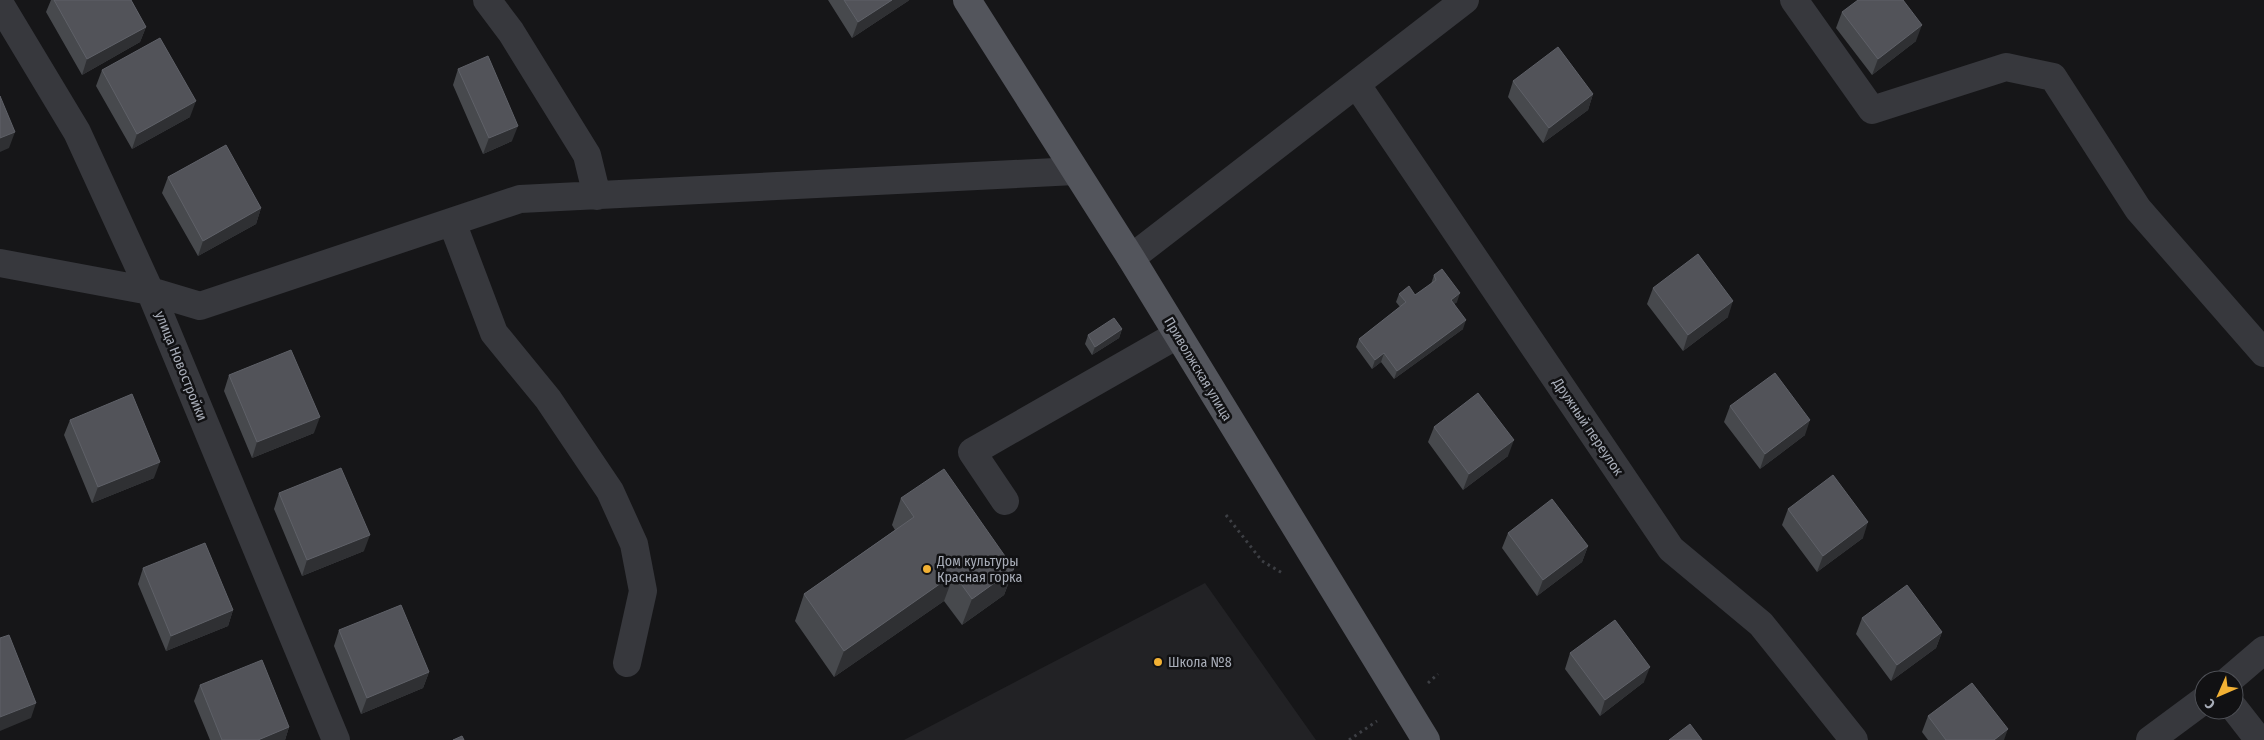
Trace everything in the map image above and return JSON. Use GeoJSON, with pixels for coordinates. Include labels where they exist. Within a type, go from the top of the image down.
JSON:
{"type":"FeatureCollection","features":[{"type":"Feature","properties":{"kind":"main road","name":"Приволжская улица"},"geometry":{"type":"LineString","coordinates":[[967,0],[1131,258],[1426,740]]}},
{"type":"Feature","properties":{"kind":"street"},"geometry":{"type":"LineString","coordinates":[[487,0],[511,32],[586,155],[597,196]]}},
{"type":"Feature","properties":{"kind":"street"},"geometry":{"type":"LineString","coordinates":[[1131,258],[1465,0]]}},
{"type":"Feature","properties":{"kind":"street"},"geometry":{"type":"LineString","coordinates":[[1794,0],[1872,110],[2006,67],[2053,77],[2138,209],[2264,353]]}},
{"type":"Feature","properties":{"kind":"street","name":"улица Новостройки"},"geometry":{"type":"LineString","coordinates":[[0,4],[77,132],[150,291],[336,740]]}},
{"type":"Feature","properties":{"kind":"street","name":"Дружный переулок"},"geometry":{"type":"LineString","coordinates":[[1357,85],[1670,549],[1761,624],[1854,740]]}},
{"type":"Feature","properties":{"kind":"street"},"geometry":{"type":"LineString","coordinates":[[0,263],[150,291],[200,306],[520,200],[1075,171]]}},
{"type":"Feature","properties":{"kind":"street"},"geometry":{"type":"LineString","coordinates":[[452,222],[494,333],[548,399],[610,491],[634,544],[643,591],[627,663]]}},
{"type":"Feature","properties":{"kind":"street"},"geometry":{"type":"LineString","coordinates":[[1005,501],[972,452],[1178,334]]}},
{"type":"Feature","properties":{"kind":"street"},"geometry":{"type":"LineString","coordinates":[[2241,670],[2264,650]]}},
{"type":"Feature","properties":{"kind":"street"},"geometry":{"type":"LineString","coordinates":[[2150,740],[2194,707]]}},
{"type":"Feature","properties":{"kind":"street"},"geometry":{"type":"LineString","coordinates":[[2243,720],[2259,740]]}},
{"type":"Feature","properties":{"kind":"shaded area","name":"Школа №8"},"geometry":{"type":"Polygon","coordinates":[[[1205,583],[1316,740],[904,740],[1205,583]]]}},
{"type":"Feature","properties":{"kind":"building"},"geometry":{"type":"Polygon","coordinates":[[[54,0],[131,0],[146,27],[87,59],[54,0]]]}},
{"type":"Feature","properties":{"kind":"building"},"geometry":{"type":"Polygon","coordinates":[[[844,0],[892,0],[858,22],[844,0]]]}},
{"type":"Feature","properties":{"kind":"building"},"geometry":{"type":"Polygon","coordinates":[[[1858,0],[1903,0],[1922,25],[1878,59],[1842,12],[1858,0]]]}},
{"type":"Feature","properties":{"kind":"building"},"geometry":{"type":"Polygon","coordinates":[[[160,38],[196,101],[137,134],[102,70],[160,38]]]}},
{"type":"Feature","properties":{"kind":"building"},"geometry":{"type":"Polygon","coordinates":[[[1558,47],[1593,94],[1549,128],[1513,81],[1558,47]]]}},
{"type":"Feature","properties":{"kind":"building"},"geometry":{"type":"Polygon","coordinates":[[[488,56],[518,126],[489,138],[458,69],[488,56]]]}},
{"type":"Feature","properties":{"kind":"building"},"geometry":{"type":"Polygon","coordinates":[[[0,96],[15,132],[0,138],[0,96]]]}},
{"type":"Feature","properties":{"kind":"building"},"geometry":{"type":"Polygon","coordinates":[[[226,145],[261,208],[203,241],[168,177],[226,145]]]}},
{"type":"Feature","properties":{"kind":"building"},"geometry":{"type":"Polygon","coordinates":[[[1698,254],[1733,301],[1688,335],[1653,288],[1698,254]]]}},
{"type":"Feature","properties":{"kind":"building"},"geometry":{"type":"Polygon","coordinates":[[[1442,269],[1460,293],[1451,300],[1466,320],[1397,371],[1384,353],[1375,360],[1359,339],[1406,302],[1399,294],[1409,286],[1415,295],[1436,280],[1434,275],[1442,269]]]}},
{"type":"Feature","properties":{"kind":"building"},"geometry":{"type":"Polygon","coordinates":[[[1114,318],[1122,329],[1095,347],[1088,335],[1114,318]]]}},
{"type":"Feature","properties":{"kind":"building"},"geometry":{"type":"Polygon","coordinates":[[[291,350],[320,417],[257,442],[229,375],[291,350]]]}},
{"type":"Feature","properties":{"kind":"building"},"geometry":{"type":"Polygon","coordinates":[[[1775,373],[1810,420],[1765,454],[1730,406],[1775,373]]]}},
{"type":"Feature","properties":{"kind":"building"},"geometry":{"type":"Polygon","coordinates":[[[1478,393],[1514,440],[1469,474],[1434,427],[1478,393]]]}},
{"type":"Feature","properties":{"kind":"building"},"geometry":{"type":"Polygon","coordinates":[[[132,394],[160,462],[98,487],[70,420],[132,394]]]}},
{"type":"Feature","properties":{"kind":"building"},"geometry":{"type":"Polygon","coordinates":[[[341,468],[370,535],[307,560],[279,493],[341,468]]]}},
{"type":"Feature","properties":{"kind":"building","name":"Дом культуры Красная горка"},"geometry":{"type":"Polygon","coordinates":[[[944,469],[1014,569],[972,599],[954,574],[844,651],[804,594],[914,517],[901,498],[944,469]]]}},
{"type":"Feature","properties":{"kind":"building"},"geometry":{"type":"Polygon","coordinates":[[[1833,475],[1868,522],[1823,556],[1788,509],[1833,475]]]}},
{"type":"Feature","properties":{"kind":"building"},"geometry":{"type":"Polygon","coordinates":[[[1552,499],[1588,546],[1543,580],[1508,533],[1552,499]]]}},
{"type":"Feature","properties":{"kind":"building"},"geometry":{"type":"Polygon","coordinates":[[[205,543],[233,610],[171,636],[143,568],[205,543]]]}},
{"type":"Feature","properties":{"kind":"building"},"geometry":{"type":"Polygon","coordinates":[[[1907,585],[1942,632],[1897,665],[1862,618],[1907,585]]]}},
{"type":"Feature","properties":{"kind":"building"},"geometry":{"type":"Polygon","coordinates":[[[401,605],[429,672],[367,698],[339,630],[401,605]]]}},
{"type":"Feature","properties":{"kind":"building"},"geometry":{"type":"Polygon","coordinates":[[[1615,620],[1650,667],[1605,700],[1570,653],[1615,620]]]}},
{"type":"Feature","properties":{"kind":"building"},"geometry":{"type":"Polygon","coordinates":[[[9,635],[36,703],[0,717],[0,638],[9,635]]]}},
{"type":"Feature","properties":{"kind":"building"},"geometry":{"type":"Polygon","coordinates":[[[262,660],[289,727],[258,740],[222,740],[200,685],[262,660]]]}},
{"type":"Feature","properties":{"kind":"building"},"geometry":{"type":"Polygon","coordinates":[[[1972,683],[2008,729],[1994,740],[1946,740],[1928,716],[1972,683]]]}},
{"type":"Feature","properties":{"kind":"building"},"geometry":{"type":"Polygon","coordinates":[[[1690,724],[1702,740],[1669,740],[1690,724]]]}},
{"type":"Feature","properties":{"kind":"building"},"geometry":{"type":"Polygon","coordinates":[[[462,736],[464,740],[453,740],[462,736]]]}},
{"type":"Feature","properties":{"kind":"place","name":"Дом культуры Красная горка"},"geometry":{"type":"Point","coordinates":[927,569]}},
{"type":"Feature","properties":{"kind":"place","name":"Школа №8"},"geometry":{"type":"Point","coordinates":[1158,662]}}]}
